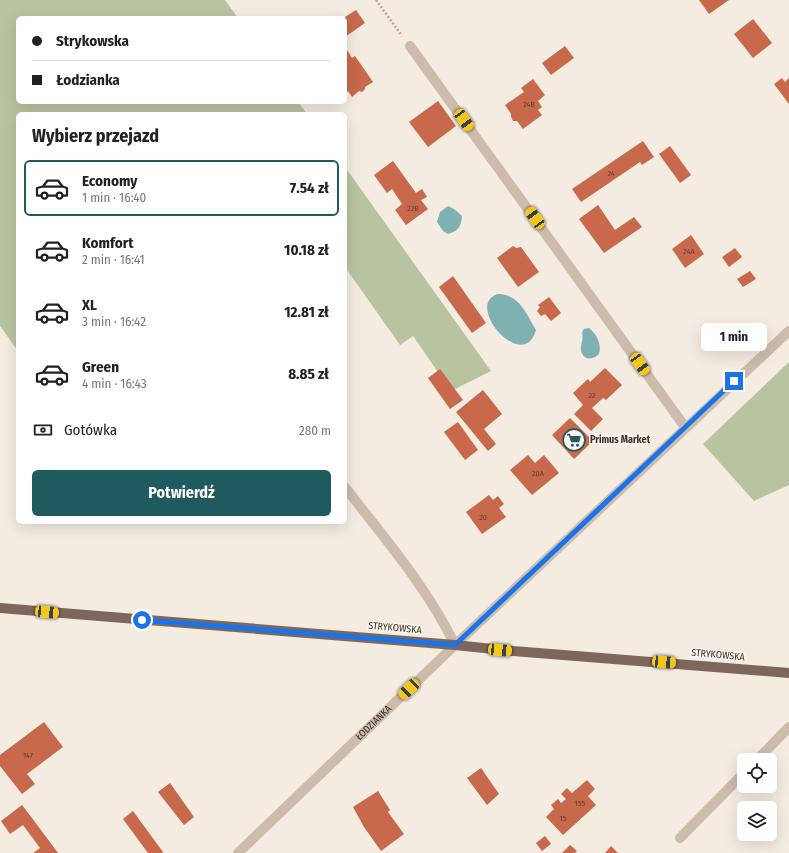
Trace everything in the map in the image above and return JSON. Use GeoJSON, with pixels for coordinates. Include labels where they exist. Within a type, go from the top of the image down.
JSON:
{"type":"FeatureCollection","features":[{"type":"Feature","properties":{"kind":"main road","name":"STRYKOWSKA"},"geometry":{"type":"LineString","coordinates":[[0,608],[789,673]]}},
{"type":"Feature","properties":{"kind":"street"},"geometry":{"type":"LineString","coordinates":[[410,46],[685,427]]}},
{"type":"Feature","properties":{"kind":"street","name":"ŁODZIANKA"},"geometry":{"type":"LineString","coordinates":[[238,853],[685,427],[789,331]]}},
{"type":"Feature","properties":{"kind":"street"},"geometry":{"type":"LineString","coordinates":[[347,490],[410,572],[436,609],[455,645]]}},
{"type":"Feature","properties":{"kind":"street"},"geometry":{"type":"LineString","coordinates":[[764,753],[789,728]]}},
{"type":"Feature","properties":{"kind":"street"},"geometry":{"type":"LineString","coordinates":[[680,838],[737,780]]}},
{"type":"Feature","properties":{"kind":"path"},"geometry":{"type":"LineString","coordinates":[[376,0],[410,46]]}},
{"type":"Feature","properties":{"kind":"green space"},"geometry":{"type":"Polygon","coordinates":[[[0,0],[225,0],[237,16],[16,16],[16,104],[300,104],[306,112],[16,112],[16,348],[0,326],[0,0]]]}},
{"type":"Feature","properties":{"kind":"green space"},"geometry":{"type":"Polygon","coordinates":[[[347,170],[491,371],[451,391],[413,336],[400,345],[347,270],[347,170]]]}},
{"type":"Feature","properties":{"kind":"green space"},"geometry":{"type":"Polygon","coordinates":[[[789,362],[789,485],[754,501],[703,444],[789,362]]]}},
{"type":"Feature","properties":{"kind":"water"},"geometry":{"type":"Polygon","coordinates":[[[448,206],[462,216],[461,223],[458,228],[448,234],[443,231],[437,222],[440,212],[448,206]]]}},
{"type":"Feature","properties":{"kind":"water"},"geometry":{"type":"Polygon","coordinates":[[[498,294],[505,295],[517,301],[526,312],[536,330],[529,342],[520,345],[509,341],[499,333],[491,322],[487,310],[489,300],[498,294]]]}},
{"type":"Feature","properties":{"kind":"water"},"geometry":{"type":"Polygon","coordinates":[[[589,328],[596,336],[600,351],[599,354],[594,357],[586,358],[581,351],[583,337],[582,332],[584,329],[589,328]]]}},
{"type":"Feature","properties":{"kind":"building"},"geometry":{"type":"Polygon","coordinates":[[[699,0],[729,0],[709,14],[699,0]]]}},
{"type":"Feature","properties":{"kind":"building"},"geometry":{"type":"Polygon","coordinates":[[[356,10],[365,23],[347,36],[347,16],[356,10]]]}},
{"type":"Feature","properties":{"kind":"building"},"geometry":{"type":"Polygon","coordinates":[[[753,19],[772,43],[753,58],[734,34],[753,19]]]}},
{"type":"Feature","properties":{"kind":"building"},"geometry":{"type":"Polygon","coordinates":[[[565,46],[574,58],[551,75],[542,63],[565,46]]]}},
{"type":"Feature","properties":{"kind":"building"},"geometry":{"type":"Polygon","coordinates":[[[347,50],[352,58],[355,56],[373,82],[365,87],[362,92],[359,91],[352,97],[348,91],[347,50]]]}},
{"type":"Feature","properties":{"kind":"building"},"geometry":{"type":"Polygon","coordinates":[[[782,78],[785,82],[789,78],[789,104],[774,84],[782,78]]]}},
{"type":"Feature","properties":{"kind":"building"},"geometry":{"type":"Polygon","coordinates":[[[533,79],[545,95],[538,101],[542,107],[538,110],[542,115],[523,129],[517,121],[513,121],[511,114],[505,105],[524,92],[521,88],[533,79]]]}},
{"type":"Feature","properties":{"kind":"building"},"geometry":{"type":"Polygon","coordinates":[[[438,101],[456,126],[428,147],[409,122],[438,101]]]}},
{"type":"Feature","properties":{"kind":"building"},"geometry":{"type":"Polygon","coordinates":[[[643,141],[654,157],[642,165],[640,162],[581,202],[572,189],[643,141]]]}},
{"type":"Feature","properties":{"kind":"building"},"geometry":{"type":"Polygon","coordinates":[[[670,146],[691,175],[680,183],[659,154],[670,146]]]}},
{"type":"Feature","properties":{"kind":"building"},"geometry":{"type":"Polygon","coordinates":[[[393,161],[416,193],[422,189],[427,197],[421,200],[428,209],[406,225],[395,210],[402,204],[392,189],[387,193],[374,175],[393,161]]]}},
{"type":"Feature","properties":{"kind":"building"},"geometry":{"type":"Polygon","coordinates":[[[598,205],[615,230],[634,217],[642,227],[604,253],[579,219],[598,205]]]}},
{"type":"Feature","properties":{"kind":"building"},"geometry":{"type":"Polygon","coordinates":[[[691,235],[704,254],[685,268],[672,249],[691,235]]]}},
{"type":"Feature","properties":{"kind":"building"},"geometry":{"type":"Polygon","coordinates":[[[513,246],[516,248],[521,247],[539,272],[518,287],[497,258],[513,246]]]}},
{"type":"Feature","properties":{"kind":"building"},"geometry":{"type":"Polygon","coordinates":[[[735,248],[742,257],[729,267],[722,257],[735,248]]]}},
{"type":"Feature","properties":{"kind":"building"},"geometry":{"type":"Polygon","coordinates":[[[750,271],[756,279],[743,287],[737,279],[750,271]]]}},
{"type":"Feature","properties":{"kind":"building"},"geometry":{"type":"Polygon","coordinates":[[[453,276],[486,323],[472,333],[439,287],[453,276]]]}},
{"type":"Feature","properties":{"kind":"building"},"geometry":{"type":"Polygon","coordinates":[[[549,297],[561,313],[551,321],[545,314],[541,316],[537,311],[540,307],[538,305],[549,297]]]}},
{"type":"Feature","properties":{"kind":"building"},"geometry":{"type":"Polygon","coordinates":[[[605,368],[622,385],[606,400],[603,398],[592,408],[603,419],[591,431],[574,414],[583,405],[573,393],[588,379],[590,382],[605,368]]]}},
{"type":"Feature","properties":{"kind":"building"},"geometry":{"type":"Polygon","coordinates":[[[440,369],[463,400],[450,409],[428,378],[440,369]]]}},
{"type":"Feature","properties":{"kind":"building"},"geometry":{"type":"Polygon","coordinates":[[[483,390],[502,414],[484,429],[496,444],[488,451],[456,412],[483,390]]]}},
{"type":"Feature","properties":{"kind":"building"},"geometry":{"type":"Polygon","coordinates":[[[570,418],[593,441],[574,459],[552,435],[570,418]]]}},
{"type":"Feature","properties":{"kind":"building"},"geometry":{"type":"Polygon","coordinates":[[[458,422],[478,450],[465,460],[444,432],[458,422]]]}},
{"type":"Feature","properties":{"kind":"building"},"geometry":{"type":"Polygon","coordinates":[[[528,455],[535,463],[544,455],[559,473],[532,495],[510,470],[528,455]]]}},
{"type":"Feature","properties":{"kind":"building"},"geometry":{"type":"Polygon","coordinates":[[[489,495],[493,500],[498,496],[504,504],[499,508],[506,517],[482,534],[466,512],[489,495]]]}},
{"type":"Feature","properties":{"kind":"building"},"geometry":{"type":"Polygon","coordinates":[[[44,722],[63,747],[27,774],[35,784],[22,794],[0,766],[0,755],[44,722]]]}},
{"type":"Feature","properties":{"kind":"building"},"geometry":{"type":"Polygon","coordinates":[[[481,768],[499,794],[487,805],[467,778],[481,768]]]}},
{"type":"Feature","properties":{"kind":"building"},"geometry":{"type":"Polygon","coordinates":[[[587,780],[595,789],[588,796],[596,805],[563,835],[546,817],[554,809],[551,805],[558,799],[561,803],[566,799],[561,794],[567,788],[572,793],[587,780]]]}},
{"type":"Feature","properties":{"kind":"building"},"geometry":{"type":"Polygon","coordinates":[[[170,783],[194,817],[184,825],[158,792],[170,783]]]}},
{"type":"Feature","properties":{"kind":"building"},"geometry":{"type":"Polygon","coordinates":[[[378,791],[390,810],[388,812],[404,834],[381,851],[364,827],[353,807],[378,791]]]}},
{"type":"Feature","properties":{"kind":"building"},"geometry":{"type":"Polygon","coordinates":[[[22,805],[58,853],[33,853],[40,848],[23,825],[10,834],[1,821],[22,805]]]}},
{"type":"Feature","properties":{"kind":"building"},"geometry":{"type":"Polygon","coordinates":[[[133,811],[163,852],[162,853],[148,853],[123,819],[133,811]]]}},
{"type":"Feature","properties":{"kind":"building"},"geometry":{"type":"Polygon","coordinates":[[[545,836],[551,844],[542,851],[536,843],[545,836]]]}},
{"type":"Feature","properties":{"kind":"building"},"geometry":{"type":"Polygon","coordinates":[[[570,845],[577,851],[575,853],[562,853],[570,845]]]}},
{"type":"Feature","properties":{"kind":"building"},"geometry":{"type":"Polygon","coordinates":[[[611,846],[618,853],[605,853],[611,846]]]}},
{"type":"Feature","properties":{"kind":"place","name":"Primus Market"},"geometry":{"type":"Point","coordinates":[574,440]}},
{"type":"Feature","properties":{"kind":"route"},"geometry":{"type":"LineString","coordinates":[[142,620],[455,645],[734,381]]}}]}
